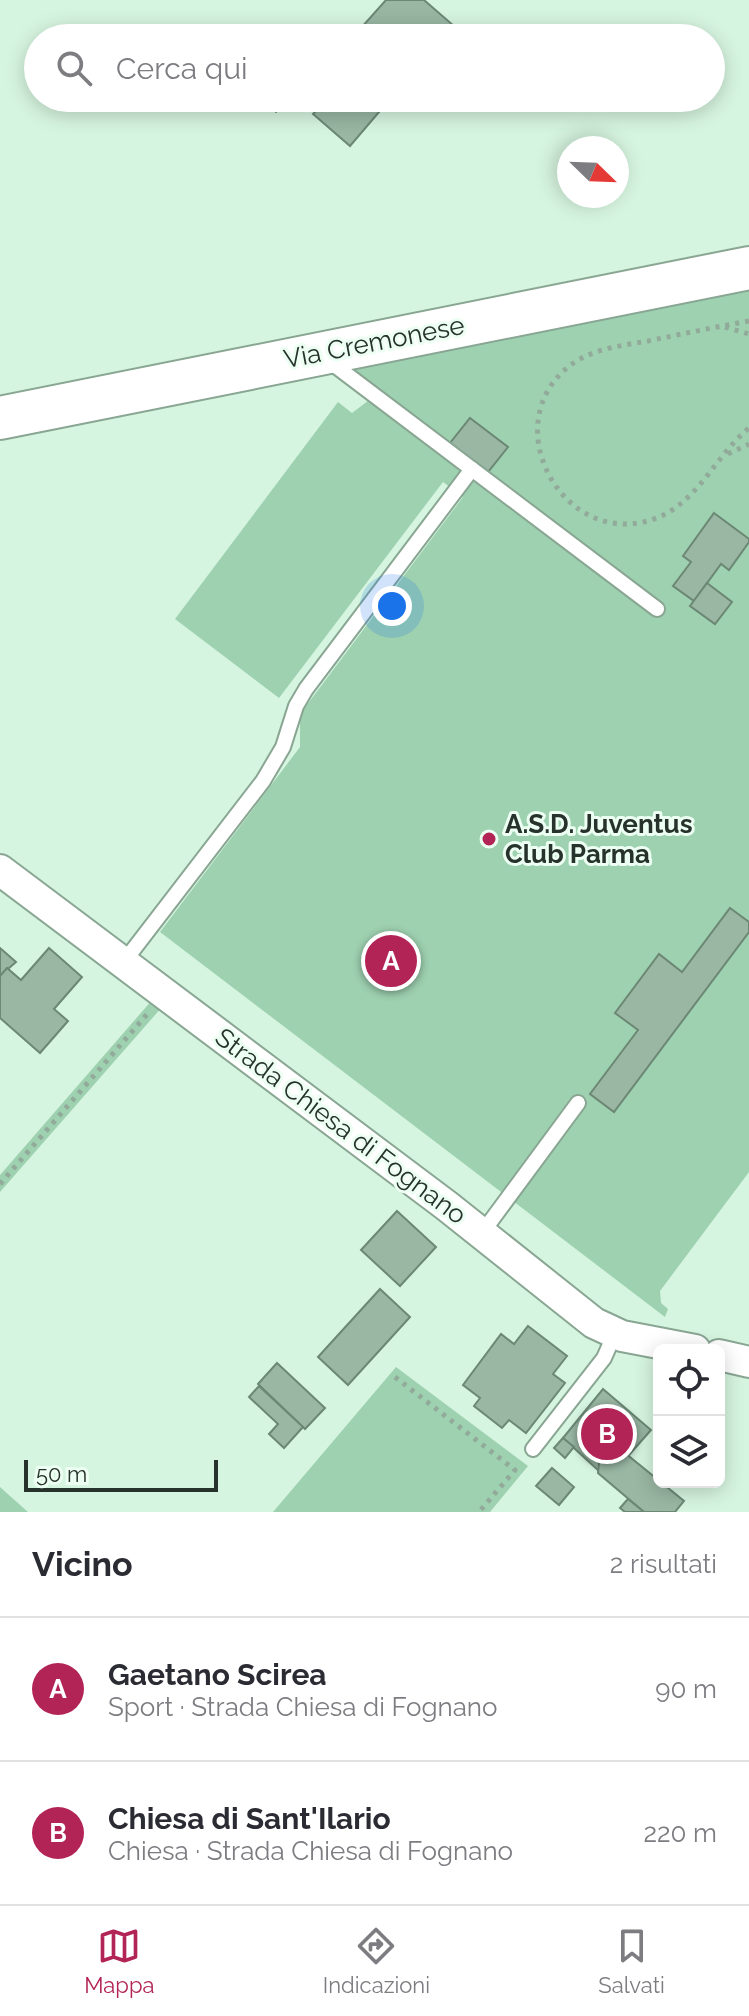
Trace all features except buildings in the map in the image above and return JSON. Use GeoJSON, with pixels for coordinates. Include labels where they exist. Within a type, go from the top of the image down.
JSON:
{"type":"FeatureCollection","features":[{"type":"Feature","properties":{"kind":"main road","name":"Via Cremonese"},"geometry":{"type":"LineString","coordinates":[[0,418],[749,268]]}},
{"type":"Feature","properties":{"kind":"street","name":"Strada Chiesa di Fognano"},"geometry":{"type":"LineString","coordinates":[[0,870],[482,1233],[594,1323],[615,1333],[667,1344]]}},
{"type":"Feature","properties":{"kind":"street"},"geometry":{"type":"LineString","coordinates":[[725,1356],[749,1362]]}},
{"type":"Feature","properties":{"kind":"lane"},"geometry":{"type":"LineString","coordinates":[[320,353],[657,609]]}},
{"type":"Feature","properties":{"kind":"lane"},"geometry":{"type":"LineString","coordinates":[[123,963],[263,781],[283,747],[296,706],[306,689],[472,469]]}},
{"type":"Feature","properties":{"kind":"lane"},"geometry":{"type":"LineString","coordinates":[[482,1233],[578,1103]]}},
{"type":"Feature","properties":{"kind":"lane"},"geometry":{"type":"LineString","coordinates":[[533,1449],[604,1358],[615,1333]]}},
{"type":"Feature","properties":{"kind":"path"},"geometry":{"type":"LineString","coordinates":[[749,322],[609,349],[575,362],[561,374],[547,396],[537,438],[543,466],[562,495],[584,512],[619,522],[645,521],[669,512],[683,501],[749,428]]}},
{"type":"Feature","properties":{"kind":"path"},"geometry":{"type":"LineString","coordinates":[[716,327],[749,334]]}},
{"type":"Feature","properties":{"kind":"path"},"geometry":{"type":"LineString","coordinates":[[724,457],[749,444]]}},
{"type":"Feature","properties":{"kind":"path"},"geometry":{"type":"LineString","coordinates":[[0,1184],[165,994]]}},
{"type":"Feature","properties":{"kind":"path"},"geometry":{"type":"LineString","coordinates":[[395,1377],[515,1470],[479,1512]]}},
{"type":"Feature","properties":{"kind":"green space","name":"A.S.D. Juventus Club Parma"},"geometry":{"type":"Polygon","coordinates":[[[749,281],[749,1172],[660,1291],[661,1303],[668,1309],[665,1317],[160,932],[300,747],[300,714],[463,497],[443,482],[279,698],[175,619],[338,402],[352,413],[377,394],[355,375],[358,359],[749,281]]]}},
{"type":"Feature","properties":{"kind":"green space"},"geometry":{"type":"Polygon","coordinates":[[[153,999],[162,1007],[0,1192],[0,1175],[153,999]]]}},
{"type":"Feature","properties":{"kind":"green space"},"geometry":{"type":"Polygon","coordinates":[[[396,1367],[528,1466],[490,1512],[273,1512],[396,1367]]]}},
{"type":"Feature","properties":{"kind":"green space"},"geometry":{"type":"Polygon","coordinates":[[[0,1487],[28,1512],[0,1512],[0,1487]]]}},
{"type":"Feature","properties":{"kind":"place","name":"A.S.D. Juventus Club Parma"},"geometry":{"type":"Point","coordinates":[489,839]}},
{"type":"Feature","properties":{"kind":"place","name":"Gaetano Scirea"},"geometry":{"type":"Point","coordinates":[391,961]}},
{"type":"Feature","properties":{"kind":"place","name":"Chiesa di Sant'Ilario"},"geometry":{"type":"Point","coordinates":[607,1434]}}]}
